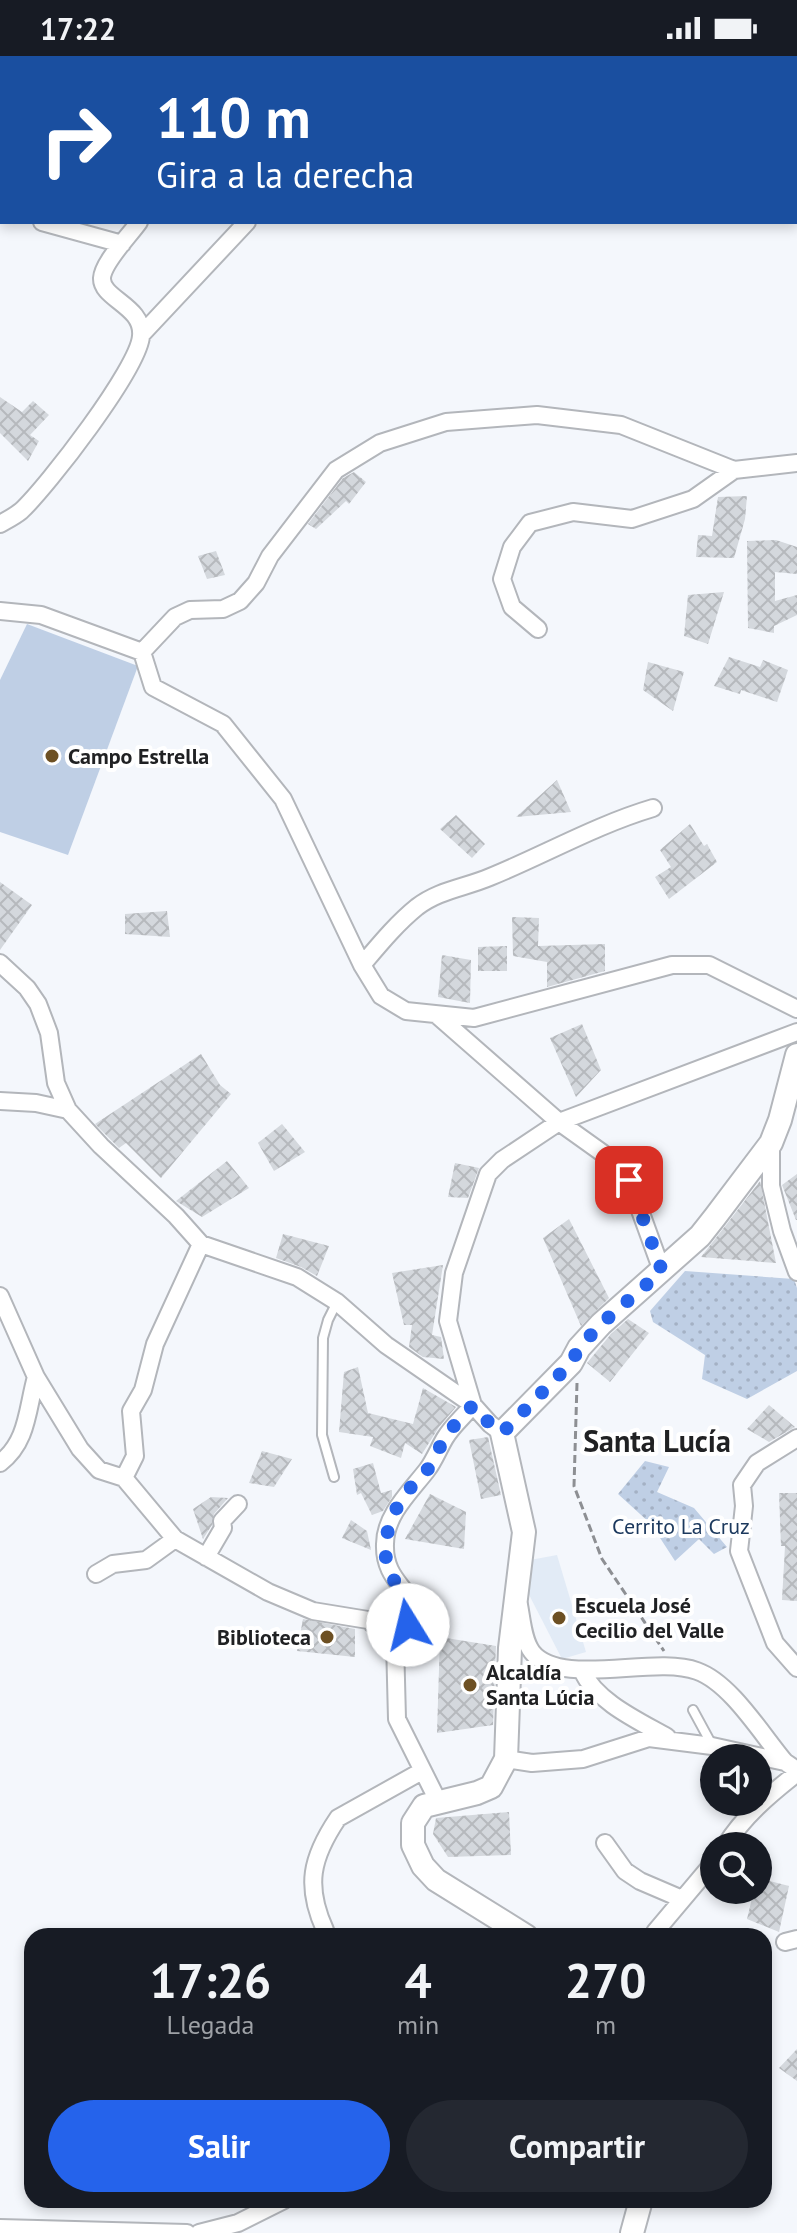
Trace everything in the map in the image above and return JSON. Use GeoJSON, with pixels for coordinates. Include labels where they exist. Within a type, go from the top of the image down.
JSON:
{"type":"FeatureCollection","features":[{"type":"Feature","properties":{"kind":"street"},"geometry":{"type":"LineString","coordinates":[[49,224],[122,244]]}},
{"type":"Feature","properties":{"kind":"street"},"geometry":{"type":"LineString","coordinates":[[137,224],[109,262],[102,278],[106,288],[137,315],[142,334]]}},
{"type":"Feature","properties":{"kind":"street"},"geometry":{"type":"LineString","coordinates":[[0,524],[20,511],[75,448],[136,356],[142,334],[245,224]]}},
{"type":"Feature","properties":{"kind":"street"},"geometry":{"type":"LineString","coordinates":[[142,652],[175,617],[190,610],[223,609],[240,601],[256,583],[270,556],[336,470],[380,443],[446,422],[537,415],[621,425],[734,470],[797,463]]}},
{"type":"Feature","properties":{"kind":"street"},"geometry":{"type":"LineString","coordinates":[[538,629],[512,607],[502,579],[512,547],[530,523],[573,512],[632,519],[693,499],[734,470]]}},
{"type":"Feature","properties":{"kind":"street"},"geometry":{"type":"LineString","coordinates":[[0,611],[41,615],[142,652]]}},
{"type":"Feature","properties":{"kind":"street"},"geometry":{"type":"LineString","coordinates":[[142,652],[153,687],[223,724],[283,799],[362,965],[381,996],[406,1011],[474,1018],[672,965],[709,965],[797,1009]]}},
{"type":"Feature","properties":{"kind":"street"},"geometry":{"type":"LineString","coordinates":[[362,965],[407,917],[438,893],[486,879],[603,826],[653,808]]}},
{"type":"Feature","properties":{"kind":"street"},"geometry":{"type":"LineString","coordinates":[[0,963],[27,988],[38,1004],[49,1033],[56,1083],[68,1110],[201,1244],[297,1277],[337,1302],[386,1345],[473,1405],[502,1433],[524,1532],[510,1648],[506,1759],[491,1787],[424,1806],[413,1823],[413,1845],[423,1866],[436,1880],[513,1928]]}},
{"type":"Feature","properties":{"kind":"street"},"geometry":{"type":"LineString","coordinates":[[438,1016],[559,1122],[608,1157],[629,1180],[662,1271]]}},
{"type":"Feature","properties":{"kind":"street"},"geometry":{"type":"LineString","coordinates":[[473,1405],[448,1321],[454,1273],[488,1174],[502,1160],[559,1122],[797,1032]]}},
{"type":"Feature","properties":{"kind":"street"},"geometry":{"type":"LineString","coordinates":[[502,1433],[571,1363],[579,1348],[601,1324],[700,1236],[771,1143],[797,1055]]}},
{"type":"Feature","properties":{"kind":"street"},"geometry":{"type":"LineString","coordinates":[[0,1101],[36,1103],[68,1110]]}},
{"type":"Feature","properties":{"kind":"street"},"geometry":{"type":"LineString","coordinates":[[771,1143],[771,1186],[782,1231],[797,1272]]}},
{"type":"Feature","properties":{"kind":"street"},"geometry":{"type":"LineString","coordinates":[[124,1478],[135,1456],[131,1411],[143,1390],[155,1344],[201,1244]]}},
{"type":"Feature","properties":{"kind":"street"},"geometry":{"type":"LineString","coordinates":[[0,1296],[36,1377],[80,1449],[99,1470],[124,1478],[175,1539],[268,1592],[313,1611],[368,1620],[395,1641]]}},
{"type":"Feature","properties":{"kind":"street"},"geometry":{"type":"LineString","coordinates":[[0,1463],[17,1446],[26,1426],[36,1377]]}},
{"type":"Feature","properties":{"kind":"street"},"geometry":{"type":"LineString","coordinates":[[439,1803],[397,1719],[395,1641],[408,1625],[413,1611],[410,1598],[388,1569],[385,1545],[387,1529],[404,1495],[428,1468],[447,1435],[473,1405]]}},
{"type":"Feature","properties":{"kind":"street"},"geometry":{"type":"LineString","coordinates":[[797,1438],[757,1463],[742,1485],[744,1506],[739,1551],[775,1643],[797,1668]]}},
{"type":"Feature","properties":{"kind":"street"},"geometry":{"type":"LineString","coordinates":[[206,1557],[223,1528],[222,1521],[238,1504]]}},
{"type":"Feature","properties":{"kind":"street"},"geometry":{"type":"LineString","coordinates":[[96,1574],[113,1564],[146,1560],[175,1539]]}},
{"type":"Feature","properties":{"kind":"street"},"geometry":{"type":"LineString","coordinates":[[517,1596],[527,1644],[534,1655],[549,1664],[582,1671],[625,1666],[695,1670],[716,1680],[793,1769]]}},
{"type":"Feature","properties":{"kind":"street"},"geometry":{"type":"LineString","coordinates":[[582,1671],[589,1686],[628,1715],[672,1740]]}},
{"type":"Feature","properties":{"kind":"street"},"geometry":{"type":"LineString","coordinates":[[506,1759],[532,1763],[583,1759],[649,1738],[700,1744]]}},
{"type":"Feature","properties":{"kind":"street"},"geometry":{"type":"LineString","coordinates":[[772,1763],[793,1769]]}},
{"type":"Feature","properties":{"kind":"street"},"geometry":{"type":"LineString","coordinates":[[734,1832],[793,1769]]}},
{"type":"Feature","properties":{"kind":"street"},"geometry":{"type":"LineString","coordinates":[[324,1928],[314,1906],[313,1879],[329,1831],[338,1818],[422,1771]]}},
{"type":"Feature","properties":{"kind":"street"},"geometry":{"type":"LineString","coordinates":[[605,1843],[625,1871],[682,1899]]}},
{"type":"Feature","properties":{"kind":"street"},"geometry":{"type":"LineString","coordinates":[[658,1928],[700,1878]]}},
{"type":"Feature","properties":{"kind":"street"},"geometry":{"type":"LineString","coordinates":[[199,2233],[238,2223],[268,2208]]}},
{"type":"Feature","properties":{"kind":"street"},"geometry":{"type":"LineString","coordinates":[[632,2233],[639,2208]]}},
{"type":"Feature","properties":{"kind":"street"},"geometry":{"type":"LineString","coordinates":[[0,2228],[187,2233]]}},
{"type":"Feature","properties":{"kind":"lane"},"geometry":{"type":"LineString","coordinates":[[334,1477],[322,1435],[323,1338],[337,1302]]}},
{"type":"Feature","properties":{"kind":"lane"},"geometry":{"type":"LineString","coordinates":[[693,1710],[711,1744]]}},
{"type":"Feature","properties":{"kind":"path"},"geometry":{"type":"LineString","coordinates":[[579,1348],[574,1486],[602,1559],[676,1667]]}},
{"type":"Feature","properties":{"kind":"shaded area","name":"Escuela José Cecilio del Valle"},"geometry":{"type":"Polygon","coordinates":[[[557,1555],[586,1652],[562,1659],[524,1585],[530,1560],[557,1555]]]}},
{"type":"Feature","properties":{"kind":"green space","name":"Campo Estrella"},"geometry":{"type":"Polygon","coordinates":[[[27,624],[138,666],[68,855],[0,832],[0,680],[27,624]]]}},
{"type":"Feature","properties":{"kind":"green space"},"geometry":{"type":"Polygon","coordinates":[[[685,1271],[794,1279],[797,1288],[797,1371],[747,1399],[702,1379],[705,1355],[653,1322],[650,1311],[685,1271]]]}},
{"type":"Feature","properties":{"kind":"green space","name":"Cerrito La Cruz"},"geometry":{"type":"Polygon","coordinates":[[[645,1461],[669,1467],[657,1492],[694,1508],[727,1547],[714,1554],[699,1539],[675,1561],[651,1524],[618,1494],[645,1461]]]}},
{"type":"Feature","properties":{"kind":"building"},"geometry":{"type":"Polygon","coordinates":[[[0,397],[22,412],[33,401],[49,415],[30,435],[39,441],[28,461],[0,433],[0,397]]]}},
{"type":"Feature","properties":{"kind":"building"},"geometry":{"type":"Polygon","coordinates":[[[354,472],[366,482],[349,504],[346,501],[316,529],[308,524],[343,478],[354,472]]]}},
{"type":"Feature","properties":{"kind":"building"},"geometry":{"type":"Polygon","coordinates":[[[747,496],[745,519],[734,558],[696,557],[698,535],[712,536],[718,497],[747,496]]]}},
{"type":"Feature","properties":{"kind":"building"},"geometry":{"type":"Polygon","coordinates":[[[776,540],[797,547],[797,574],[775,572],[775,601],[797,595],[797,615],[774,626],[774,633],[748,628],[747,541],[776,540]]]}},
{"type":"Feature","properties":{"kind":"building"},"geometry":{"type":"Polygon","coordinates":[[[216,551],[225,575],[207,579],[198,556],[216,551]]]}},
{"type":"Feature","properties":{"kind":"building"},"geometry":{"type":"Polygon","coordinates":[[[724,592],[708,644],[684,636],[688,595],[724,592]]]}},
{"type":"Feature","properties":{"kind":"building"},"geometry":{"type":"Polygon","coordinates":[[[729,657],[760,667],[763,660],[788,670],[777,702],[741,690],[740,694],[714,686],[729,657]]]}},
{"type":"Feature","properties":{"kind":"building"},"geometry":{"type":"Polygon","coordinates":[[[648,662],[684,672],[673,711],[643,690],[648,662]]]}},
{"type":"Feature","properties":{"kind":"building"},"geometry":{"type":"Polygon","coordinates":[[[557,780],[571,812],[516,817],[557,780]]]}},
{"type":"Feature","properties":{"kind":"building"},"geometry":{"type":"Polygon","coordinates":[[[456,815],[485,844],[472,858],[440,829],[456,815]]]}},
{"type":"Feature","properties":{"kind":"building"},"geometry":{"type":"Polygon","coordinates":[[[690,824],[717,862],[669,899],[655,877],[671,867],[660,850],[690,824]]]}},
{"type":"Feature","properties":{"kind":"building"},"geometry":{"type":"Polygon","coordinates":[[[0,882],[32,905],[0,950],[0,882]]]}},
{"type":"Feature","properties":{"kind":"building"},"geometry":{"type":"Polygon","coordinates":[[[167,911],[170,937],[125,934],[125,914],[167,911]]]}},
{"type":"Feature","properties":{"kind":"building"},"geometry":{"type":"Polygon","coordinates":[[[512,917],[539,918],[538,946],[605,944],[605,971],[547,987],[547,962],[513,956],[512,917]]]}},
{"type":"Feature","properties":{"kind":"building"},"geometry":{"type":"Polygon","coordinates":[[[507,946],[507,971],[478,971],[478,947],[507,946]]]}},
{"type":"Feature","properties":{"kind":"building"},"geometry":{"type":"Polygon","coordinates":[[[442,955],[471,960],[470,1003],[438,997],[442,955]]]}},
{"type":"Feature","properties":{"kind":"building"},"geometry":{"type":"Polygon","coordinates":[[[582,1024],[601,1070],[576,1097],[550,1038],[582,1024]]]}},
{"type":"Feature","properties":{"kind":"building"},"geometry":{"type":"Polygon","coordinates":[[[201,1054],[220,1085],[231,1094],[161,1178],[126,1143],[119,1148],[95,1124],[201,1054]]]}},
{"type":"Feature","properties":{"kind":"building"},"geometry":{"type":"Polygon","coordinates":[[[282,1124],[305,1152],[274,1171],[258,1143],[282,1124]]]}},
{"type":"Feature","properties":{"kind":"building"},"geometry":{"type":"Polygon","coordinates":[[[227,1161],[249,1188],[202,1217],[176,1201],[227,1161]]]}},
{"type":"Feature","properties":{"kind":"building"},"geometry":{"type":"Polygon","coordinates":[[[455,1163],[479,1168],[468,1198],[448,1197],[455,1163]]]}},
{"type":"Feature","properties":{"kind":"building"},"geometry":{"type":"Polygon","coordinates":[[[797,1174],[797,1220],[796,1220],[782,1185],[797,1174]]]}},
{"type":"Feature","properties":{"kind":"building"},"geometry":{"type":"Polygon","coordinates":[[[760,1181],[776,1263],[701,1257],[726,1225],[760,1181]]]}},
{"type":"Feature","properties":{"kind":"building"},"geometry":{"type":"Polygon","coordinates":[[[569,1219],[609,1298],[581,1326],[543,1238],[569,1219]]]}},
{"type":"Feature","properties":{"kind":"building"},"geometry":{"type":"Polygon","coordinates":[[[283,1234],[329,1246],[317,1276],[276,1258],[283,1234]]]}},
{"type":"Feature","properties":{"kind":"building"},"geometry":{"type":"Polygon","coordinates":[[[443,1265],[432,1335],[441,1337],[444,1359],[423,1357],[409,1347],[412,1325],[404,1325],[392,1273],[443,1265]]]}},
{"type":"Feature","properties":{"kind":"building"},"geometry":{"type":"Polygon","coordinates":[[[628,1319],[649,1333],[610,1382],[587,1363],[628,1319]]]}},
{"type":"Feature","properties":{"kind":"building"},"geometry":{"type":"Polygon","coordinates":[[[358,1367],[368,1413],[413,1424],[423,1388],[456,1407],[422,1454],[405,1443],[401,1458],[370,1446],[373,1437],[339,1432],[344,1372],[358,1367]]]}},
{"type":"Feature","properties":{"kind":"building"},"geometry":{"type":"Polygon","coordinates":[[[769,1405],[795,1427],[769,1442],[747,1429],[769,1405]]]}},
{"type":"Feature","properties":{"kind":"building"},"geometry":{"type":"Polygon","coordinates":[[[488,1437],[501,1495],[481,1499],[469,1440],[488,1437]]]}},
{"type":"Feature","properties":{"kind":"building"},"geometry":{"type":"Polygon","coordinates":[[[262,1451],[292,1459],[274,1487],[249,1483],[262,1451]]]}},
{"type":"Feature","properties":{"kind":"building"},"geometry":{"type":"Polygon","coordinates":[[[373,1463],[381,1493],[392,1490],[392,1497],[383,1511],[372,1515],[361,1493],[357,1495],[353,1469],[373,1463]]]}},
{"type":"Feature","properties":{"kind":"building"},"geometry":{"type":"Polygon","coordinates":[[[779,1493],[797,1493],[797,1601],[782,1600],[785,1546],[781,1546],[779,1493]]]}},
{"type":"Feature","properties":{"kind":"building"},"geometry":{"type":"Polygon","coordinates":[[[430,1494],[466,1512],[464,1549],[405,1539],[430,1494]]]}},
{"type":"Feature","properties":{"kind":"building"},"geometry":{"type":"Polygon","coordinates":[[[211,1497],[228,1498],[214,1514],[212,1525],[203,1539],[193,1509],[211,1497]]]}},
{"type":"Feature","properties":{"kind":"building"},"geometry":{"type":"Polygon","coordinates":[[[351,1520],[367,1531],[371,1550],[342,1538],[351,1520]]]}},
{"type":"Feature","properties":{"kind":"building","name":"Biblioteca"},"geometry":{"type":"Polygon","coordinates":[[[303,1619],[355,1629],[355,1657],[297,1651],[303,1619]]]}},
{"type":"Feature","properties":{"kind":"building","name":"Alcaldía Santa Lúcia"},"geometry":{"type":"Polygon","coordinates":[[[440,1637],[496,1646],[493,1725],[437,1733],[440,1637]]]}},
{"type":"Feature","properties":{"kind":"building"},"geometry":{"type":"Polygon","coordinates":[[[509,1812],[511,1855],[448,1857],[433,1834],[436,1818],[509,1812]]]}},
{"type":"Feature","properties":{"kind":"building"},"geometry":{"type":"Polygon","coordinates":[[[772,1882],[789,1886],[779,1932],[747,1919],[751,1904],[772,1904],[772,1882]]]}},
{"type":"Feature","properties":{"kind":"building"},"geometry":{"type":"Polygon","coordinates":[[[797,2049],[797,2081],[779,2068],[797,2049]]]}},
{"type":"Feature","properties":{"kind":"place","name":"Campo Estrella"},"geometry":{"type":"Point","coordinates":[52,756]}},
{"type":"Feature","properties":{"kind":"place","name":"Escuela José Cecilio del Valle"},"geometry":{"type":"Point","coordinates":[559,1618]}},
{"type":"Feature","properties":{"kind":"place","name":"Biblioteca"},"geometry":{"type":"Point","coordinates":[327,1637]}},
{"type":"Feature","properties":{"kind":"place","name":"Alcaldía Santa Lúcia"},"geometry":{"type":"Point","coordinates":[470,1685]}},
{"type":"Feature","properties":{"kind":"district","name":"Santa Lucía"},"geometry":{"type":"Point","coordinates":[657,1442]}},
{"type":"Feature","properties":{"kind":"route"},"geometry":{"type":"LineString","coordinates":[[408,1625],[413,1611],[410,1598],[388,1569],[387,1529],[404,1495],[428,1468],[447,1435],[473,1405],[502,1433],[571,1363],[579,1348],[601,1324],[662,1271],[629,1180]]}}]}
